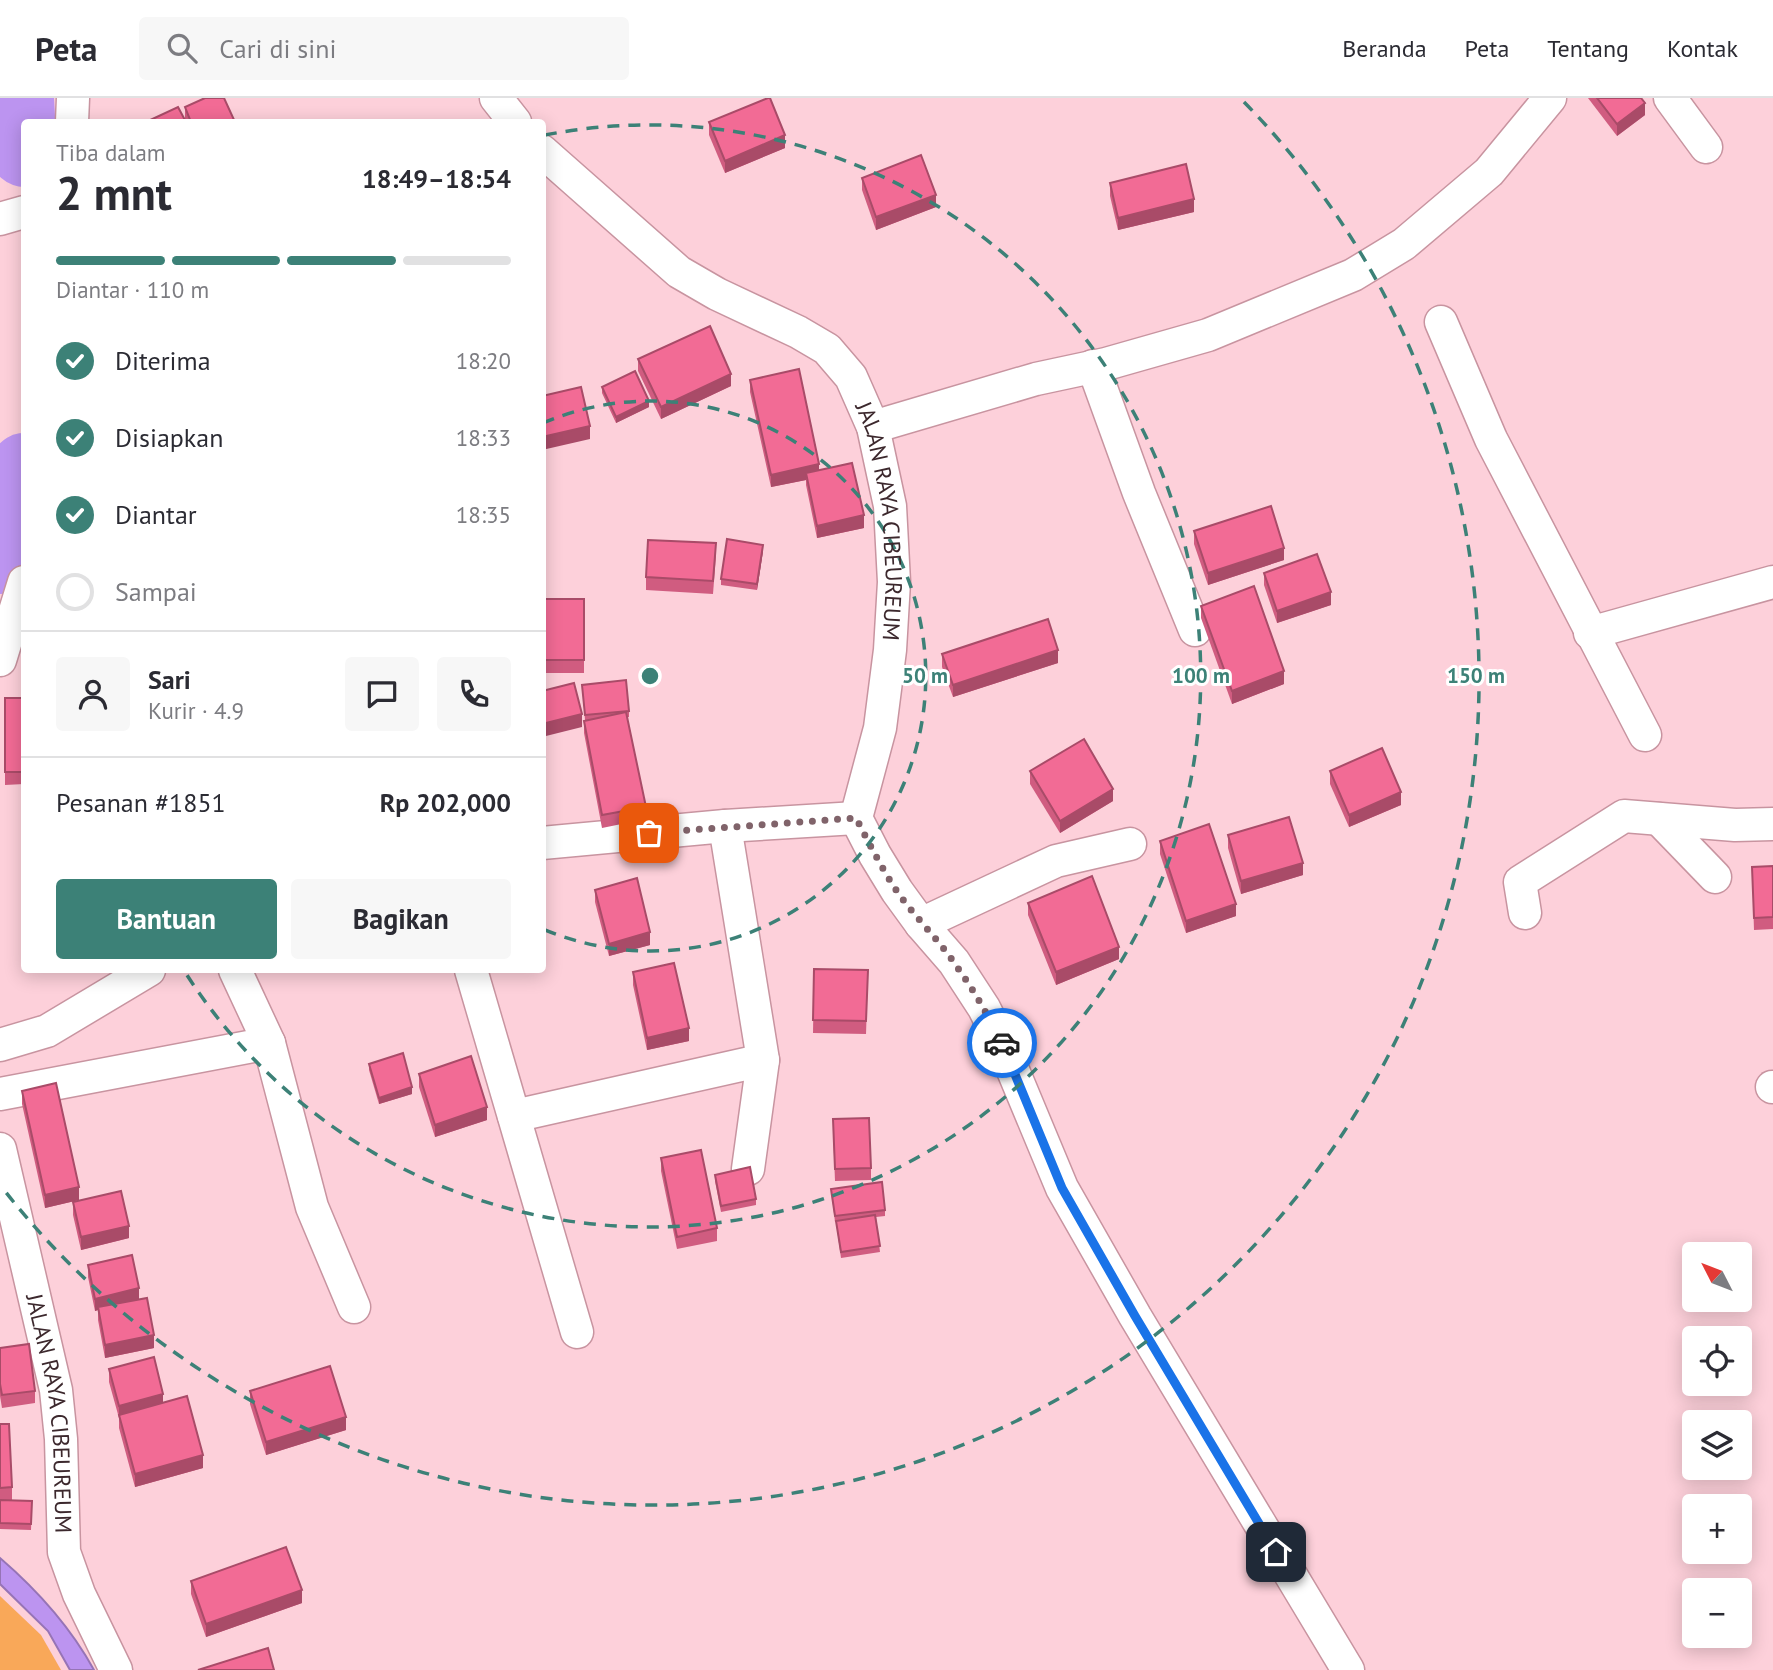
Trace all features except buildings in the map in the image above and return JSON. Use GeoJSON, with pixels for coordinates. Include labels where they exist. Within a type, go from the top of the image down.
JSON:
{"type":"FeatureCollection","features":[{"type":"Feature","properties":{"kind":"street"},"geometry":{"type":"LineString","coordinates":[[72,119],[73,98]]}},
{"type":"Feature","properties":{"kind":"street"},"geometry":{"type":"LineString","coordinates":[[496,98],[513,119]]}},
{"type":"Feature","properties":{"kind":"street"},"geometry":{"type":"LineString","coordinates":[[873,427],[1036,379],[1208,335],[1353,275],[1404,244],[1489,172],[1550,98]]}},
{"type":"Feature","properties":{"kind":"street"},"geometry":{"type":"LineString","coordinates":[[1670,98],[1706,148]]}},
{"type":"Feature","properties":{"kind":"street","name":"JALAN RAYA CIBEUREUM"},"geometry":{"type":"LineString","coordinates":[[546,155],[679,272],[717,294],[799,332],[827,349],[851,377],[873,427],[890,506],[894,582],[890,650],[880,728],[856,818]]}},
{"type":"Feature","properties":{"kind":"street"},"geometry":{"type":"LineString","coordinates":[[1441,322],[1491,439],[1644,735]]}},
{"type":"Feature","properties":{"kind":"street"},"geometry":{"type":"LineString","coordinates":[[1093,366],[1139,493],[1195,630]]}},
{"type":"Feature","properties":{"kind":"street"},"geometry":{"type":"LineString","coordinates":[[1590,633],[1773,582]]}},
{"type":"Feature","properties":{"kind":"street"},"geometry":{"type":"LineString","coordinates":[[0,660],[21,592]]}},
{"type":"Feature","properties":{"kind":"street"},"geometry":{"type":"LineString","coordinates":[[1525,913],[1520,882],[1624,816],[1735,825],[1773,824]]}},
{"type":"Feature","properties":{"kind":"street"},"geometry":{"type":"LineString","coordinates":[[546,843],[725,826],[856,818],[875,855],[921,924],[954,962],[984,1008],[1002,1044],[1062,1188],[1135,1316],[1348,1670]]}},
{"type":"Feature","properties":{"kind":"street"},"geometry":{"type":"LineString","coordinates":[[1659,819],[1715,877]]}},
{"type":"Feature","properties":{"kind":"street"},"geometry":{"type":"LineString","coordinates":[[725,826],[763,1060],[748,1169]]}},
{"type":"Feature","properties":{"kind":"street"},"geometry":{"type":"LineString","coordinates":[[921,924],[1056,861],[1130,844]]}},
{"type":"Feature","properties":{"kind":"street"},"geometry":{"type":"LineString","coordinates":[[0,1045],[47,1031],[144,973]]}},
{"type":"Feature","properties":{"kind":"street"},"geometry":{"type":"LineString","coordinates":[[236,973],[269,1043],[316,1220],[354,1307]]}},
{"type":"Feature","properties":{"kind":"street"},"geometry":{"type":"LineString","coordinates":[[472,973],[577,1332]]}},
{"type":"Feature","properties":{"kind":"street"},"geometry":{"type":"LineString","coordinates":[[0,1094],[269,1043]]}},
{"type":"Feature","properties":{"kind":"street"},"geometry":{"type":"LineString","coordinates":[[514,1116],[763,1060]]}},
{"type":"Feature","properties":{"kind":"street","name":"JALAN RAYA CIBEUREUM"},"geometry":{"type":"LineString","coordinates":[[0,1149],[56,1390],[61,1439],[64,1552],[79,1594],[116,1670]]}},
{"type":"Feature","properties":{"kind":"shaded area"},"geometry":{"type":"Polygon","coordinates":[[[0,1558],[52,1610],[75,1639],[94,1670],[70,1670],[48,1631],[0,1584],[0,1558]]]}},
{"type":"Feature","properties":{"kind":"shaded area"},"geometry":{"type":"Polygon","coordinates":[[[0,1596],[41,1635],[61,1670],[0,1670],[0,1596]]]}},
{"type":"Feature","properties":{"kind":"waterway"},"geometry":{"type":"LineString","coordinates":[[21,98],[22,119]]}},
{"type":"Feature","properties":{"kind":"waterway"},"geometry":{"type":"LineString","coordinates":[[0,561],[21,478]]}},
{"type":"Feature","properties":{"kind":"way so far"},"geometry":{"type":"LineString","coordinates":[[649,833],[856,818],[897,891],[954,962],[984,1008],[1002,1043]]}},
{"type":"Feature","properties":{"kind":"route"},"geometry":{"type":"LineString","coordinates":[[1002,1043],[1062,1188],[1276,1552]]}}]}
